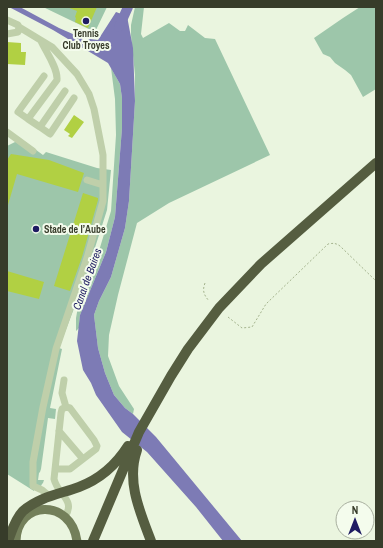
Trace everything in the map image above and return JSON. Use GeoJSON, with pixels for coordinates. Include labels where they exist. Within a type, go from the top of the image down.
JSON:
{"type":"FeatureCollection","features":[{"type":"Feature","properties":{"kind":"highway"},"geometry":{"type":"LineString","coordinates":[[8,541],[22,512],[32,504],[60,492],[79,487],[98,477],[132,448],[148,420],[160,394],[188,349],[225,302],[261,264],[376,163]]}},
{"type":"Feature","properties":{"kind":"highway"},"geometry":{"type":"LineString","coordinates":[[93,541],[139,432],[148,420]]}},
{"type":"Feature","properties":{"kind":"highway"},"geometry":{"type":"LineString","coordinates":[[132,448],[135,495],[150,541]]}},
{"type":"Feature","properties":{"kind":"highway"},"geometry":{"type":"LineString","coordinates":[[96,541],[103,519]]}},
{"type":"Feature","properties":{"kind":"main road"},"geometry":{"type":"LineString","coordinates":[[16,541],[22,521],[32,513],[49,509],[58,511],[71,523],[76,534],[77,541]]}},
{"type":"Feature","properties":{"kind":"lane"},"geometry":{"type":"LineString","coordinates":[[7,20],[18,24],[19,27],[52,46],[67,62],[90,94],[103,155],[103,201],[87,258],[56,349],[43,406],[33,462],[33,486],[42,490],[49,496]]}},
{"type":"Feature","properties":{"kind":"lane"},"geometry":{"type":"LineString","coordinates":[[7,34],[18,32],[19,27]]}},
{"type":"Feature","properties":{"kind":"lane"},"geometry":{"type":"LineString","coordinates":[[28,119],[57,80],[58,75],[54,64],[41,41]]}},
{"type":"Feature","properties":{"kind":"lane"},"geometry":{"type":"LineString","coordinates":[[44,76],[18,112],[50,134],[74,98]]}},
{"type":"Feature","properties":{"kind":"lane"},"geometry":{"type":"LineString","coordinates":[[40,127],[65,91]]}},
{"type":"Feature","properties":{"kind":"lane"},"geometry":{"type":"LineString","coordinates":[[7,132],[33,151]]}},
{"type":"Feature","properties":{"kind":"lane"},"geometry":{"type":"LineString","coordinates":[[87,180],[103,185]]}},
{"type":"Feature","properties":{"kind":"lane"},"geometry":{"type":"LineString","coordinates":[[55,469],[70,469],[96,449],[97,446],[70,408],[66,407],[62,394],[64,380]]}},
{"type":"Feature","properties":{"kind":"lane"},"geometry":{"type":"LineString","coordinates":[[65,517],[69,510],[69,505],[55,486],[54,479],[61,413],[62,409],[66,407]]}},
{"type":"Feature","properties":{"kind":"lane"},"geometry":{"type":"LineString","coordinates":[[59,431],[83,459]]}},
{"type":"Feature","properties":{"kind":"path"},"geometry":{"type":"LineString","coordinates":[[228,317],[242,328],[252,327],[266,304],[328,244],[332,243],[336,243],[340,246],[376,281]]}},
{"type":"Feature","properties":{"kind":"path"},"geometry":{"type":"LineString","coordinates":[[205,283],[203,291],[209,301]]}},
{"type":"Feature","properties":{"kind":"green space","name":"Tennis Club Troyes"},"geometry":{"type":"Polygon","coordinates":[[[43,7],[107,7],[95,32],[43,7]]]}},
{"type":"Feature","properties":{"kind":"green space"},"geometry":{"type":"Polygon","coordinates":[[[135,7],[144,7],[141,34],[143,38],[169,23],[180,31],[185,31],[188,25],[205,38],[215,39],[270,155],[169,203],[137,223],[109,335],[108,356],[119,386],[134,409],[133,414],[125,408],[114,395],[105,373],[98,348],[94,315],[111,277],[125,228],[129,201],[135,101],[135,75],[131,25],[135,7]]]}},
{"type":"Feature","properties":{"kind":"green space"},"geometry":{"type":"Polygon","coordinates":[[[360,7],[376,7],[376,89],[363,97],[351,75],[335,63],[330,57],[323,54],[314,38],[360,7]]]}},
{"type":"Feature","properties":{"kind":"green space"},"geometry":{"type":"Polygon","coordinates":[[[111,68],[120,84],[122,98],[122,128],[115,217],[106,252],[80,315],[79,328],[76,331],[76,318],[79,301],[89,284],[111,211],[116,135],[115,99],[111,68]]]}},
{"type":"Feature","properties":{"kind":"green space"},"geometry":{"type":"Polygon","coordinates":[[[17,136],[43,155],[46,152],[97,168],[111,170],[107,210],[84,282],[59,348],[62,349],[50,408],[56,409],[55,419],[48,418],[41,469],[38,480],[44,480],[41,486],[34,485],[34,491],[7,474],[7,146],[15,142],[17,136]]]}},
{"type":"Feature","properties":{"kind":"shaded area"},"geometry":{"type":"Polygon","coordinates":[[[9,7],[20,7],[59,28],[82,38],[98,40],[116,12],[127,16],[133,48],[135,101],[129,201],[125,228],[111,277],[94,315],[98,348],[105,373],[114,395],[125,408],[156,437],[242,541],[223,541],[196,507],[147,452],[122,432],[96,395],[83,370],[77,341],[80,315],[106,252],[115,217],[122,128],[122,98],[120,84],[108,63],[53,30],[9,7]]]}},
{"type":"Feature","properties":{"kind":"building"},"geometry":{"type":"Polygon","coordinates":[[[67,7],[97,7],[88,28],[75,22],[77,11],[67,7]]]}},
{"type":"Feature","properties":{"kind":"building"},"geometry":{"type":"Polygon","coordinates":[[[7,42],[21,43],[21,52],[26,52],[25,65],[7,64],[7,42]]]}},
{"type":"Feature","properties":{"kind":"building"},"geometry":{"type":"Polygon","coordinates":[[[74,115],[84,122],[72,138],[68,136],[70,134],[64,130],[74,115]]]}},
{"type":"Feature","properties":{"kind":"building"},"geometry":{"type":"Polygon","coordinates":[[[11,154],[49,160],[84,173],[78,192],[17,174],[8,205],[7,160],[11,154]]]}},
{"type":"Feature","properties":{"kind":"building"},"geometry":{"type":"Polygon","coordinates":[[[83,193],[98,198],[98,200],[82,257],[70,291],[54,286],[83,193]]]}},
{"type":"Feature","properties":{"kind":"building"},"geometry":{"type":"Polygon","coordinates":[[[7,271],[44,282],[39,299],[7,291],[7,271]]]}},
{"type":"Feature","properties":{"kind":"waterway","name":"Canal de Baires"},"geometry":{"type":"LineString","coordinates":[[119,27],[128,7]]}},
{"type":"Feature","properties":{"kind":"place","name":"Tennis Club Troyes"},"geometry":{"type":"Point","coordinates":[86,21]}},
{"type":"Feature","properties":{"kind":"place","name":"Stade de l’Aube"},"geometry":{"type":"Point","coordinates":[36,229]}}]}
